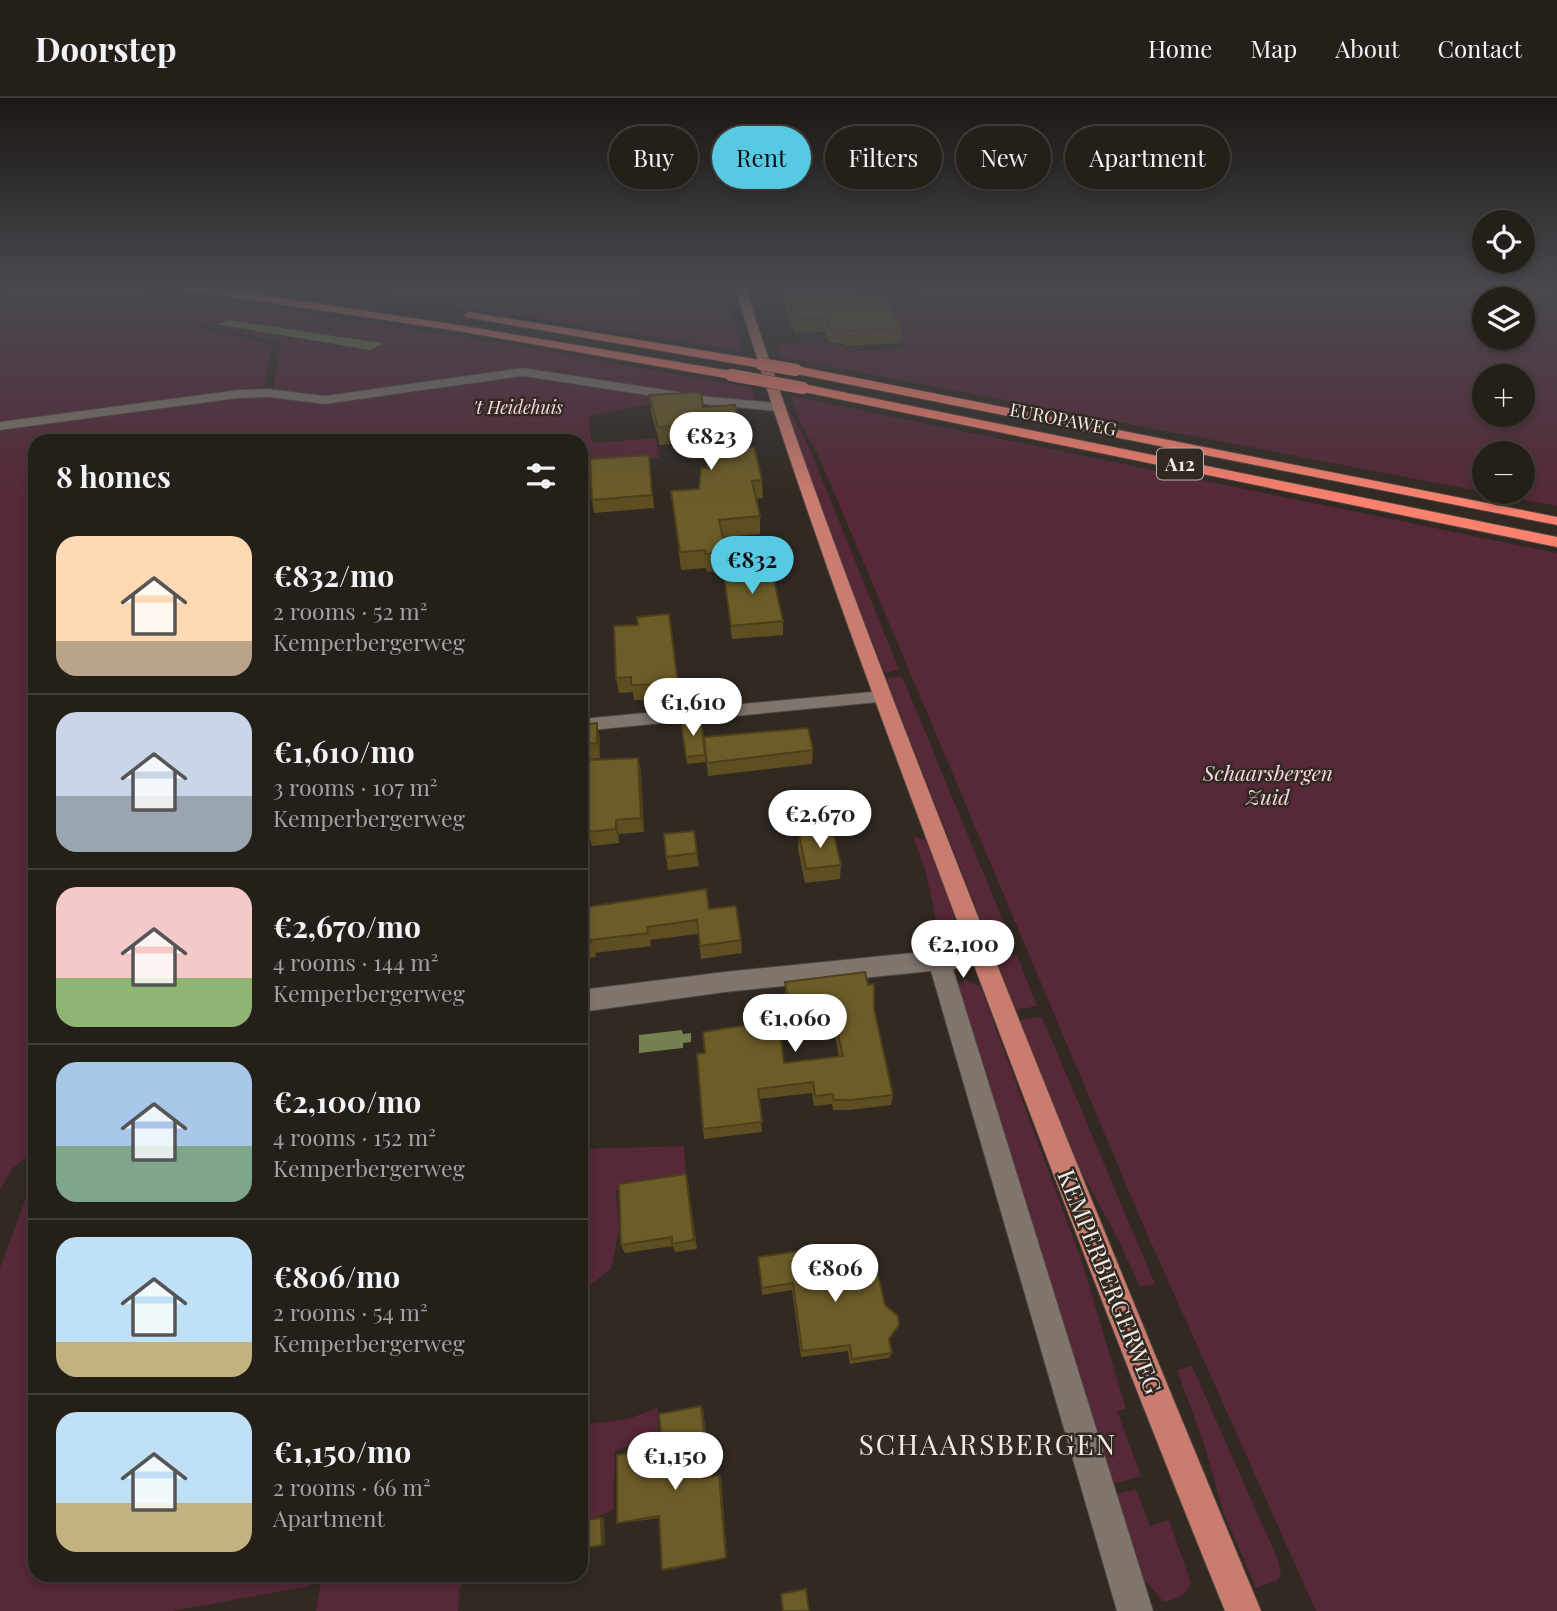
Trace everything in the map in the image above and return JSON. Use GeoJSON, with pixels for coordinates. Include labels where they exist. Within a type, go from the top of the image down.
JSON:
{"type":"FeatureCollection","features":[{"type":"Feature","properties":{"kind":"highway","name":"EUROPAWEG"},"geometry":{"type":"LineString","coordinates":[[630,358],[803,388],[1557,542]]}},
{"type":"Feature","properties":{"kind":"highway","name":"EUROPAWEG"},"geometry":{"type":"LineString","coordinates":[[725,358],[1138,436],[1557,521]]}},
{"type":"Feature","properties":{"kind":"highway","name":"A12"},"geometry":{"type":"LineString","coordinates":[[1138,436],[1316,463],[1557,510]]}},
{"type":"Feature","properties":{"kind":"main road","name":"KEMPERBERGERWEG"},"geometry":{"type":"LineString","coordinates":[[762,358],[823,539],[1235,1609]]}},
{"type":"Feature","properties":{"kind":"street"},"geometry":{"type":"LineString","coordinates":[[0,426],[238,394],[268,393],[325,400],[523,372],[711,401],[777,407]]}},
{"type":"Feature","properties":{"kind":"street"},"geometry":{"type":"LineString","coordinates":[[588,724],[883,696]]}},
{"type":"Feature","properties":{"kind":"street"},"geometry":{"type":"LineString","coordinates":[[588,1000],[725,982],[982,956]]}},
{"type":"Feature","properties":{"kind":"street"},"geometry":{"type":"LineString","coordinates":[[939,960],[1135,1611]]}},
{"type":"Feature","properties":{"kind":"green space"},"geometry":{"type":"Polygon","coordinates":[[[0,358],[270,358],[264,386],[240,392],[0,424],[0,358]]]}},
{"type":"Feature","properties":{"kind":"green space"},"geometry":{"type":"Polygon","coordinates":[[[279,358],[583,358],[752,388],[756,403],[536,371],[326,398],[273,391],[279,358]]]}},
{"type":"Feature","properties":{"kind":"green space"},"geometry":{"type":"Polygon","coordinates":[[[783,358],[1557,358],[1557,506],[1535,502],[1535,441],[1472,441],[1472,490],[783,358]]]}},
{"type":"Feature","properties":{"kind":"green space","name":"'t Heidehuis"},"geometry":{"type":"Polygon","coordinates":[[[523,373],[676,399],[588,416],[592,443],[656,438],[659,458],[588,465],[588,434],[28,434],[28,1156],[13,1168],[0,1189],[0,427],[239,395],[266,395],[311,402],[523,373]]]}},
{"type":"Feature","properties":{"kind":"green space","name":"Schaarsbergen Zuid"},"geometry":{"type":"Polygon","coordinates":[[[791,396],[1557,553],[1557,1611],[1316,1611],[1144,1227],[817,452],[801,425],[791,396]]]}},
{"type":"Feature","properties":{"kind":"green space"},"geometry":{"type":"Polygon","coordinates":[[[785,408],[789,409],[811,452],[899,670],[885,673],[816,499],[785,408]]]}},
{"type":"Feature","properties":{"kind":"green space"},"geometry":{"type":"Polygon","coordinates":[[[902,676],[1014,947],[993,951],[886,678],[902,676]]]}},
{"type":"Feature","properties":{"kind":"green space"},"geometry":{"type":"Polygon","coordinates":[[[913,836],[926,841],[954,916],[953,935],[942,948],[925,869],[913,836]]]}},
{"type":"Feature","properties":{"kind":"green space"},"geometry":{"type":"Polygon","coordinates":[[[1017,955],[1037,1006],[1016,1010],[995,959],[1017,955]]]}},
{"type":"Feature","properties":{"kind":"green space"},"geometry":{"type":"Polygon","coordinates":[[[965,979],[980,986],[1082,1262],[1126,1409],[1117,1411],[1141,1476],[1110,1485],[958,986],[965,979]]]}},
{"type":"Feature","properties":{"kind":"green space"},"geometry":{"type":"Polygon","coordinates":[[[1042,1017],[1155,1284],[1140,1287],[1120,1243],[1081,1171],[1020,1020],[1042,1017]]]}},
{"type":"Feature","properties":{"kind":"green space"},"geometry":{"type":"Polygon","coordinates":[[[684,1146],[686,1178],[616,1190],[619,1229],[611,1269],[588,1287],[588,1149],[684,1146]]]}},
{"type":"Feature","properties":{"kind":"green space"},"geometry":{"type":"Polygon","coordinates":[[[28,1192],[28,1582],[310,1582],[310,1586],[173,1611],[0,1611],[0,1268],[28,1192]]]}},
{"type":"Feature","properties":{"kind":"green space"},"geometry":{"type":"Polygon","coordinates":[[[1192,1366],[1278,1560],[1281,1574],[1278,1580],[1256,1588],[1224,1514],[1204,1444],[1177,1370],[1192,1366]]]}},
{"type":"Feature","properties":{"kind":"green space"},"geometry":{"type":"Polygon","coordinates":[[[657,1408],[659,1434],[615,1451],[613,1510],[588,1522],[588,1424],[628,1419],[657,1408]]]}},
{"type":"Feature","properties":{"kind":"green space"},"geometry":{"type":"Polygon","coordinates":[[[1136,1489],[1150,1526],[1169,1520],[1191,1583],[1184,1594],[1164,1602],[1137,1572],[1113,1495],[1136,1489]]]}},
{"type":"Feature","properties":{"kind":"green space"},"geometry":{"type":"Polygon","coordinates":[[[321,1582],[464,1582],[460,1587],[458,1611],[316,1611],[321,1582]]]}},
{"type":"Feature","properties":{"kind":"shaded area"},"geometry":{"type":"Polygon","coordinates":[[[682,1030],[683,1034],[691,1033],[691,1042],[683,1043],[683,1048],[639,1053],[639,1035],[682,1030]]]}},
{"type":"Feature","properties":{"kind":"building"},"geometry":{"type":"Polygon","coordinates":[[[701,392],[703,407],[735,405],[743,443],[746,447],[754,447],[762,480],[752,481],[760,516],[719,520],[726,552],[705,554],[705,550],[680,552],[671,491],[699,489],[701,468],[709,468],[702,424],[658,427],[649,395],[701,392]]]}},
{"type":"Feature","properties":{"kind":"building"},"geometry":{"type":"Polygon","coordinates":[[[649,455],[652,495],[592,500],[590,459],[649,455]]]}},
{"type":"Feature","properties":{"kind":"building"},"geometry":{"type":"Polygon","coordinates":[[[767,565],[770,580],[774,580],[783,621],[731,626],[723,569],[767,565]]]}},
{"type":"Feature","properties":{"kind":"building"},"geometry":{"type":"Polygon","coordinates":[[[669,614],[678,684],[631,685],[631,677],[616,678],[614,626],[638,625],[637,617],[669,614]]]}},
{"type":"Feature","properties":{"kind":"building"},"geometry":{"type":"Polygon","coordinates":[[[701,719],[705,755],[686,757],[681,721],[701,719]]]}},
{"type":"Feature","properties":{"kind":"building"},"geometry":{"type":"Polygon","coordinates":[[[597,723],[597,743],[588,744],[588,724],[597,723]]]}},
{"type":"Feature","properties":{"kind":"building"},"geometry":{"type":"Polygon","coordinates":[[[808,728],[813,750],[707,763],[704,737],[808,728]]]}},
{"type":"Feature","properties":{"kind":"building"},"geometry":{"type":"Polygon","coordinates":[[[638,758],[641,818],[616,820],[616,829],[588,832],[588,760],[638,758]]]}},
{"type":"Feature","properties":{"kind":"building"},"geometry":{"type":"Polygon","coordinates":[[[694,831],[697,853],[666,857],[664,834],[694,831]]]}},
{"type":"Feature","properties":{"kind":"building"},"geometry":{"type":"Polygon","coordinates":[[[833,831],[841,865],[806,869],[799,834],[833,831]]]}},
{"type":"Feature","properties":{"kind":"building"},"geometry":{"type":"Polygon","coordinates":[[[706,889],[709,909],[736,906],[741,940],[700,946],[697,920],[647,927],[648,933],[591,940],[588,944],[588,907],[706,889]]]}},
{"type":"Feature","properties":{"kind":"building"},"geometry":{"type":"Polygon","coordinates":[[[865,972],[868,985],[874,984],[874,1009],[893,1095],[834,1100],[833,1094],[815,1096],[813,1082],[758,1089],[762,1122],[703,1129],[697,1054],[705,1053],[703,1032],[778,1020],[784,1063],[843,1056],[834,1016],[792,1021],[785,982],[865,972]]]}},
{"type":"Feature","properties":{"kind":"building"},"geometry":{"type":"Polygon","coordinates":[[[686,1174],[694,1240],[672,1244],[672,1237],[621,1245],[619,1184],[686,1174]]]}},
{"type":"Feature","properties":{"kind":"building"},"geometry":{"type":"Polygon","coordinates":[[[807,1250],[810,1272],[875,1262],[885,1305],[898,1316],[899,1325],[889,1339],[892,1353],[852,1359],[850,1345],[802,1351],[793,1283],[762,1288],[758,1257],[807,1250]]]}},
{"type":"Feature","properties":{"kind":"building"},"geometry":{"type":"Polygon","coordinates":[[[701,1406],[704,1432],[700,1433],[703,1478],[719,1475],[726,1558],[662,1570],[659,1516],[617,1523],[617,1455],[662,1447],[659,1414],[701,1406]]]}},
{"type":"Feature","properties":{"kind":"building"},"geometry":{"type":"Polygon","coordinates":[[[601,1518],[602,1545],[588,1548],[588,1520],[601,1518]]]}},
{"type":"Feature","properties":{"kind":"building"},"geometry":{"type":"Polygon","coordinates":[[[806,1589],[809,1611],[783,1611],[781,1594],[806,1589]]]}},
{"type":"Feature","properties":{"kind":"district","name":"SCHAARSBERGEN"},"geometry":{"type":"Point","coordinates":[988,1445]}}]}
